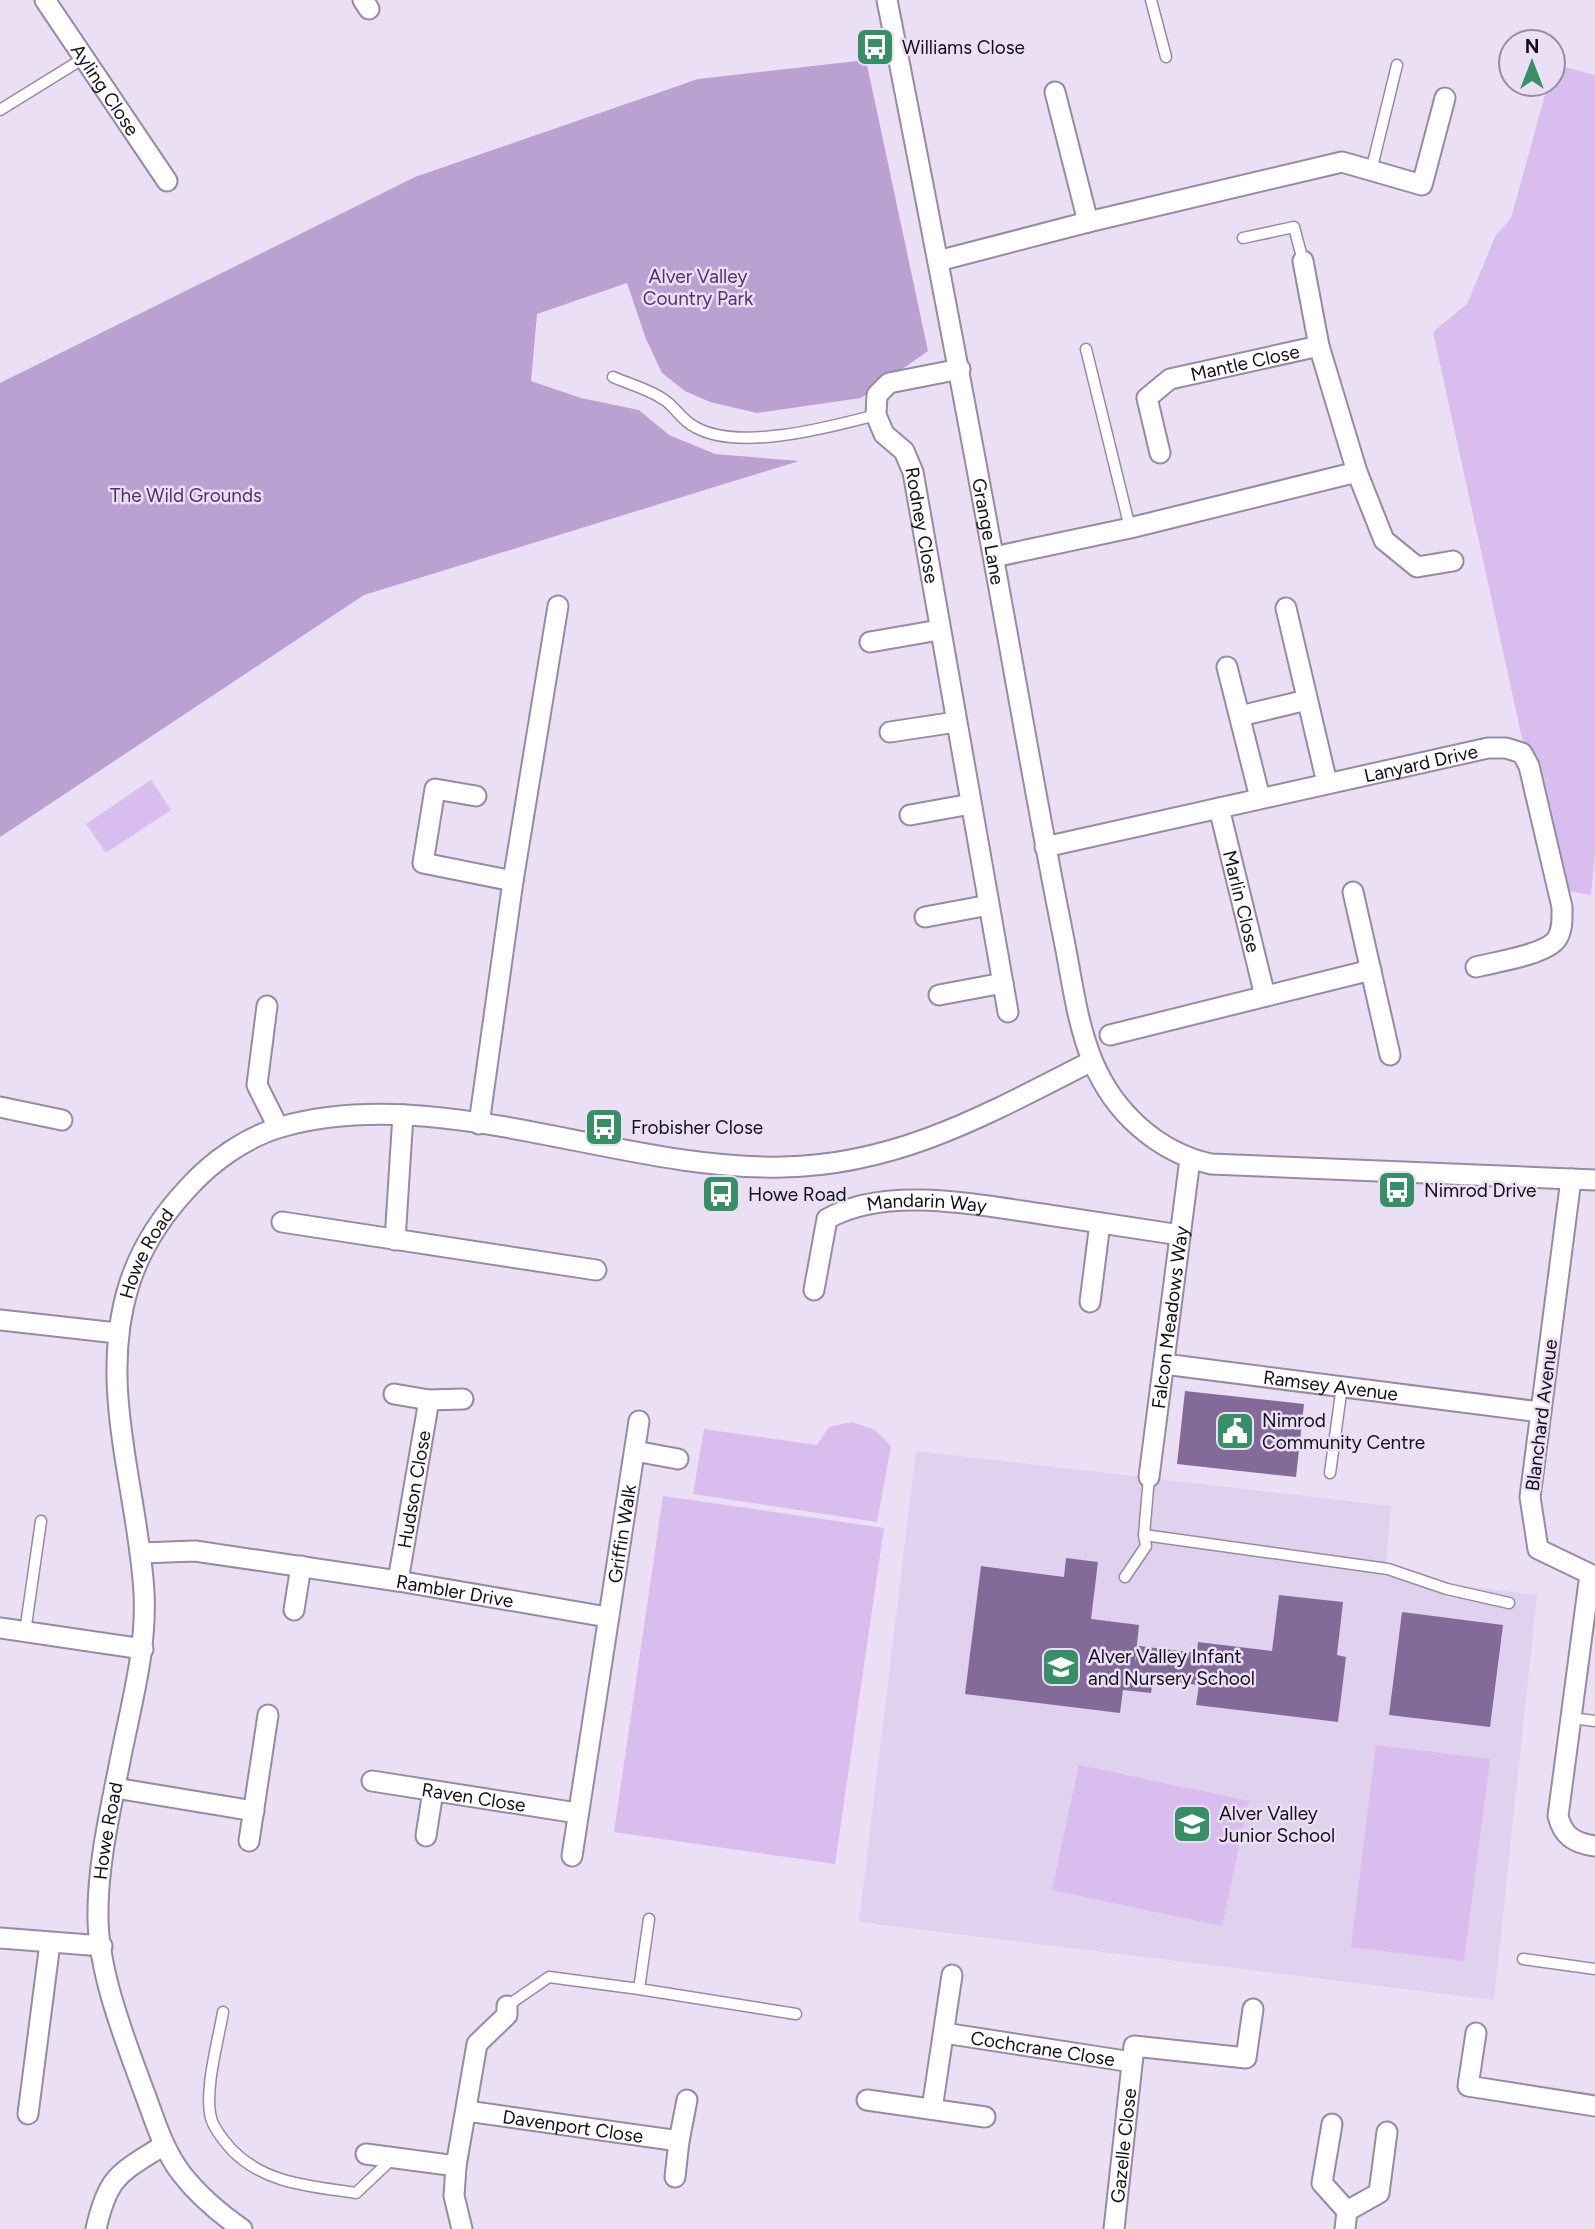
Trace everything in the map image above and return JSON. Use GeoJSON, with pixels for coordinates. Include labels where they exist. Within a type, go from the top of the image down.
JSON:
{"type":"FeatureCollection","features":[{"type":"Feature","properties":{"kind":"street","name":"Ayling Close"},"geometry":{"type":"LineString","coordinates":[[45,0],[167,181]]}},
{"type":"Feature","properties":{"kind":"street","name":"Grange Lane"},"geometry":{"type":"LineString","coordinates":[[887,0],[960,369],[1045,847],[1081,1021],[1093,1061]]}},
{"type":"Feature","properties":{"kind":"street"},"geometry":{"type":"LineString","coordinates":[[1055,92],[1088,222]]}},
{"type":"Feature","properties":{"kind":"street"},"geometry":{"type":"LineString","coordinates":[[938,261],[1088,222],[1342,162],[1422,185],[1445,97]]}},
{"type":"Feature","properties":{"kind":"street","name":"Mantle Close"},"geometry":{"type":"LineString","coordinates":[[1303,261],[1320,346],[1357,472],[1384,540],[1417,567],[1453,561]]}},
{"type":"Feature","properties":{"kind":"street","name":"Mantle Close"},"geometry":{"type":"LineString","coordinates":[[1160,453],[1147,398],[1170,379],[1320,346]]}},
{"type":"Feature","properties":{"kind":"street"},"geometry":{"type":"LineString","coordinates":[[876,415],[877,395],[889,383],[960,369]]}},
{"type":"Feature","properties":{"kind":"street","name":"Rodney Close"},"geometry":{"type":"LineString","coordinates":[[876,415],[884,434],[904,451],[913,472],[1008,1012]]}},
{"type":"Feature","properties":{"kind":"street"},"geometry":{"type":"LineString","coordinates":[[994,557],[1130,528],[1357,472]]}},
{"type":"Feature","properties":{"kind":"street"},"geometry":{"type":"LineString","coordinates":[[479,1124],[513,881],[558,606]]}},
{"type":"Feature","properties":{"kind":"street"},"geometry":{"type":"LineString","coordinates":[[1286,608],[1327,783]]}},
{"type":"Feature","properties":{"kind":"street"},"geometry":{"type":"LineString","coordinates":[[870,642],[939,631]]}},
{"type":"Feature","properties":{"kind":"street"},"geometry":{"type":"LineString","coordinates":[[1227,667],[1260,799]]}},
{"type":"Feature","properties":{"kind":"street"},"geometry":{"type":"LineString","coordinates":[[1240,716],[1307,700]]}},
{"type":"Feature","properties":{"kind":"street"},"geometry":{"type":"LineString","coordinates":[[890,732],[956,722]]}},
{"type":"Feature","properties":{"kind":"street","name":"Lanyard Drive"},"geometry":{"type":"LineString","coordinates":[[1045,847],[1488,748],[1506,748],[1522,753],[1534,782],[1562,907],[1562,925],[1556,940],[1544,949],[1476,967]]}},
{"type":"Feature","properties":{"kind":"street"},"geometry":{"type":"LineString","coordinates":[[476,796],[435,789],[423,863],[513,881]]}},
{"type":"Feature","properties":{"kind":"street"},"geometry":{"type":"LineString","coordinates":[[910,815],[971,804]]}},
{"type":"Feature","properties":{"kind":"street","name":"Marlin Close"},"geometry":{"type":"LineString","coordinates":[[1219,808],[1265,996]]}},
{"type":"Feature","properties":{"kind":"street"},"geometry":{"type":"LineString","coordinates":[[1353,892],[1391,1055]]}},
{"type":"Feature","properties":{"kind":"street"},"geometry":{"type":"LineString","coordinates":[[925,917],[989,905]]}},
{"type":"Feature","properties":{"kind":"street"},"geometry":{"type":"LineString","coordinates":[[1110,1035],[1371,970]]}},
{"type":"Feature","properties":{"kind":"street"},"geometry":{"type":"LineString","coordinates":[[939,995],[1003,983]]}},
{"type":"Feature","properties":{"kind":"street"},"geometry":{"type":"LineString","coordinates":[[267,1006],[257,1085],[278,1127]]}},
{"type":"Feature","properties":{"kind":"street"},"geometry":{"type":"LineString","coordinates":[[1093,1061],[1108,1092],[1127,1116],[1151,1137],[1190,1159],[1211,1164],[1595,1180]]}},
{"type":"Feature","properties":{"kind":"street","name":"Howe Road"},"geometry":{"type":"LineString","coordinates":[[242,2229],[211,2207],[180,2171],[164,2145],[115,2012],[98,1921],[115,1788],[143,1649],[141,1553],[119,1419],[115,1371],[117,1333],[130,1282],[169,1208],[210,1167],[237,1147],[278,1127],[340,1116],[403,1115],[479,1124],[725,1166],[827,1165],[907,1148],[947,1133],[1093,1061]]}},
{"type":"Feature","properties":{"kind":"street"},"geometry":{"type":"LineString","coordinates":[[0,1107],[62,1120]]}},
{"type":"Feature","properties":{"kind":"street"},"geometry":{"type":"LineString","coordinates":[[394,1240],[403,1115]]}},
{"type":"Feature","properties":{"kind":"street","name":"Falcon Meadows Way"},"geometry":{"type":"LineString","coordinates":[[1149,1476],[1190,1159]]}},
{"type":"Feature","properties":{"kind":"street","name":"Blanchard Avenue"},"geometry":{"type":"LineString","coordinates":[[1571,1179],[1530,1497],[1538,1549],[1590,1574],[1558,1815],[1562,1829],[1569,1838],[1595,1846]]}},
{"type":"Feature","properties":{"kind":"street","name":"Mandarin Way"},"geometry":{"type":"LineString","coordinates":[[814,1290],[827,1219],[842,1210],[860,1206],[938,1199],[1180,1235]]}},
{"type":"Feature","properties":{"kind":"street"},"geometry":{"type":"LineString","coordinates":[[282,1222],[596,1270]]}},
{"type":"Feature","properties":{"kind":"street"},"geometry":{"type":"LineString","coordinates":[[1090,1302],[1100,1223]]}},
{"type":"Feature","properties":{"kind":"street"},"geometry":{"type":"LineString","coordinates":[[0,1320],[117,1333]]}},
{"type":"Feature","properties":{"kind":"street","name":"Ramsey Avenue"},"geometry":{"type":"LineString","coordinates":[[1164,1364],[1540,1412]]}},
{"type":"Feature","properties":{"kind":"street"},"geometry":{"type":"LineString","coordinates":[[394,1394],[429,1400],[463,1399]]}},
{"type":"Feature","properties":{"kind":"street","name":"Hudson Close"},"geometry":{"type":"LineString","coordinates":[[398,1581],[429,1400]]}},
{"type":"Feature","properties":{"kind":"street","name":"Griffin Walk"},"geometry":{"type":"LineString","coordinates":[[607,1616],[639,1421]]}},
{"type":"Feature","properties":{"kind":"street"},"geometry":{"type":"LineString","coordinates":[[635,1451],[678,1459]]}},
{"type":"Feature","properties":{"kind":"street","name":"Rambler Drive"},"geometry":{"type":"LineString","coordinates":[[141,1553],[195,1551],[607,1616]]}},
{"type":"Feature","properties":{"kind":"street"},"geometry":{"type":"LineString","coordinates":[[293,1610],[301,1566]]}},
{"type":"Feature","properties":{"kind":"street"},"geometry":{"type":"LineString","coordinates":[[572,1856],[607,1616]]}},
{"type":"Feature","properties":{"kind":"street"},"geometry":{"type":"LineString","coordinates":[[0,1628],[143,1649]]}},
{"type":"Feature","properties":{"kind":"street"},"geometry":{"type":"LineString","coordinates":[[249,1841],[268,1716]]}},
{"type":"Feature","properties":{"kind":"street","name":"Raven Close"},"geometry":{"type":"LineString","coordinates":[[372,1781],[577,1813]]}},
{"type":"Feature","properties":{"kind":"street"},"geometry":{"type":"LineString","coordinates":[[115,1788],[254,1811]]}},
{"type":"Feature","properties":{"kind":"street"},"geometry":{"type":"LineString","coordinates":[[426,1836],[433,1791]]}},
{"type":"Feature","properties":{"kind":"street"},"geometry":{"type":"LineString","coordinates":[[0,1938],[102,1946]]}},
{"type":"Feature","properties":{"kind":"street"},"geometry":{"type":"LineString","coordinates":[[29,2114],[50,1943]]}},
{"type":"Feature","properties":{"kind":"street","name":"Cochcrane Close"},"geometry":{"type":"LineString","coordinates":[[932,2109],[952,1975]]}},
{"type":"Feature","properties":{"kind":"street"},"geometry":{"type":"LineString","coordinates":[[462,2229],[454,2196],[456,2166],[477,2044],[507,2015],[507,2007]]}},
{"type":"Feature","properties":{"kind":"street","name":"Cochcrane Close"},"geometry":{"type":"LineString","coordinates":[[944,2033],[1132,2062],[1134,2046],[1246,2058],[1253,2009]]}},
{"type":"Feature","properties":{"kind":"street"},"geometry":{"type":"LineString","coordinates":[[1476,2033],[1468,2086],[1595,2106]]}},
{"type":"Feature","properties":{"kind":"street","name":"Gazelle Close"},"geometry":{"type":"LineString","coordinates":[[1114,2229],[1132,2062]]}},
{"type":"Feature","properties":{"kind":"street"},"geometry":{"type":"LineString","coordinates":[[675,2177],[687,2100]]}},
{"type":"Feature","properties":{"kind":"street"},"geometry":{"type":"LineString","coordinates":[[867,2100],[985,2118]]}},
{"type":"Feature","properties":{"kind":"street","name":"Davenport Close"},"geometry":{"type":"LineString","coordinates":[[467,2111],[679,2141]]}},
{"type":"Feature","properties":{"kind":"street"},"geometry":{"type":"LineString","coordinates":[[1332,2124],[1322,2183],[1346,2220],[1378,2193],[1388,2132]]}},
{"type":"Feature","properties":{"kind":"street"},"geometry":{"type":"LineString","coordinates":[[96,2229],[101,2207],[115,2177],[164,2145]]}},
{"type":"Feature","properties":{"kind":"street"},"geometry":{"type":"LineString","coordinates":[[366,2154],[456,2166]]}},
{"type":"Feature","properties":{"kind":"lane"},"geometry":{"type":"LineString","coordinates":[[1151,0],[1166,57]]}},
{"type":"Feature","properties":{"kind":"lane"},"geometry":{"type":"LineString","coordinates":[[0,110],[85,58]]}},
{"type":"Feature","properties":{"kind":"lane"},"geometry":{"type":"LineString","coordinates":[[1371,171],[1397,65]]}},
{"type":"Feature","properties":{"kind":"lane"},"geometry":{"type":"LineString","coordinates":[[1243,238],[1294,227],[1303,261]]}},
{"type":"Feature","properties":{"kind":"lane"},"geometry":{"type":"LineString","coordinates":[[1086,349],[1130,528]]}},
{"type":"Feature","properties":{"kind":"lane"},"geometry":{"type":"LineString","coordinates":[[613,377],[665,400],[679,417],[697,429],[727,435],[776,437],[876,415]]}},
{"type":"Feature","properties":{"kind":"lane"},"geometry":{"type":"LineString","coordinates":[[1330,1472],[1342,1386]]}},
{"type":"Feature","properties":{"kind":"lane"},"geometry":{"type":"LineString","coordinates":[[1125,1577],[1146,1546],[1144,1535],[1149,1476]]}},
{"type":"Feature","properties":{"kind":"lane"},"geometry":{"type":"LineString","coordinates":[[25,1632],[41,1521]]}},
{"type":"Feature","properties":{"kind":"lane"},"geometry":{"type":"LineString","coordinates":[[1144,1535],[1388,1569],[1447,1589],[1509,1604]]}},
{"type":"Feature","properties":{"kind":"lane"},"geometry":{"type":"LineString","coordinates":[[1570,1718],[1595,1721]]}},
{"type":"Feature","properties":{"kind":"lane"},"geometry":{"type":"LineString","coordinates":[[639,1989],[649,1919]]}},
{"type":"Feature","properties":{"kind":"lane"},"geometry":{"type":"LineString","coordinates":[[1523,1959],[1595,1969]]}},
{"type":"Feature","properties":{"kind":"lane"},"geometry":{"type":"LineString","coordinates":[[507,2007],[549,1977],[796,2014]]}},
{"type":"Feature","properties":{"kind":"lane"},"geometry":{"type":"LineString","coordinates":[[223,2012],[210,2097],[212,2120],[225,2142],[243,2161],[288,2183],[356,2193],[393,2158]]}},
{"type":"Feature","properties":{"kind":"shaded area"},"geometry":{"type":"Polygon","coordinates":[[[1567,67],[1595,75],[1595,853],[1591,895],[1568,891],[1522,738],[1433,332],[1467,304],[1496,235],[1511,218],[1544,98],[1567,98],[1567,67]]]}},
{"type":"Feature","properties":{"kind":"shaded area"},"geometry":{"type":"Polygon","coordinates":[[[151,780],[171,810],[106,853],[86,824],[151,780]]]}},
{"type":"Feature","properties":{"kind":"shaded area"},"geometry":{"type":"Polygon","coordinates":[[[852,1422],[875,1430],[891,1446],[877,1522],[693,1494],[704,1429],[817,1445],[829,1427],[852,1422]]]}},
{"type":"Feature","properties":{"kind":"shaded area","name":"Alver Valley Junior School"},"geometry":{"type":"Polygon","coordinates":[[[916,1451],[1391,1506],[1385,1576],[1537,1595],[1494,2000],[859,1922],[916,1451]]]}},
{"type":"Feature","properties":{"kind":"shaded area"},"geometry":{"type":"Polygon","coordinates":[[[663,1496],[884,1528],[835,1864],[614,1832],[663,1496]]]}},
{"type":"Feature","properties":{"kind":"shaded area"},"geometry":{"type":"Polygon","coordinates":[[[1376,1745],[1490,1759],[1464,1961],[1351,1947],[1376,1745]]]}},
{"type":"Feature","properties":{"kind":"shaded area"},"geometry":{"type":"Polygon","coordinates":[[[1079,1765],[1249,1801],[1222,1926],[1052,1890],[1079,1765]]]}},
{"type":"Feature","properties":{"kind":"green space","name":"The Wild Grounds"},"geometry":{"type":"Polygon","coordinates":[[[866,60],[928,351],[861,398],[757,413],[710,402],[685,391],[662,373],[646,339],[627,283],[537,314],[531,381],[581,398],[639,410],[669,435],[715,454],[799,461],[364,595],[0,837],[0,383],[415,177],[698,79],[866,60]]]}},
{"type":"Feature","properties":{"kind":"building"},"geometry":{"type":"Polygon","coordinates":[[[1185,1391],[1304,1404],[1296,1477],[1177,1464],[1185,1391]]]}},
{"type":"Feature","properties":{"kind":"building"},"geometry":{"type":"Polygon","coordinates":[[[1066,1558],[1098,1562],[1091,1619],[1139,1625],[1135,1662],[1139,1646],[1197,1653],[1198,1642],[1272,1651],[1279,1595],[1343,1602],[1337,1655],[1346,1657],[1338,1722],[1196,1705],[1199,1685],[1153,1679],[1151,1693],[1123,1690],[1120,1713],[965,1694],[981,1566],[1064,1577],[1066,1558]]]}},
{"type":"Feature","properties":{"kind":"building"},"geometry":{"type":"Polygon","coordinates":[[[1402,1612],[1503,1625],[1490,1727],[1389,1715],[1402,1612]]]}},
{"type":"Feature","properties":{"kind":"place","name":"Williams Close"},"geometry":{"type":"Point","coordinates":[875,47]}},
{"type":"Feature","properties":{"kind":"place","name":"Frobisher Close"},"geometry":{"type":"Point","coordinates":[604,1127]}},
{"type":"Feature","properties":{"kind":"place","name":"Nimrod Drive"},"geometry":{"type":"Point","coordinates":[1397,1190]}},
{"type":"Feature","properties":{"kind":"place","name":"Howe Road"},"geometry":{"type":"Point","coordinates":[721,1194]}},
{"type":"Feature","properties":{"kind":"place","name":"Nimrod Community Centre"},"geometry":{"type":"Point","coordinates":[1235,1431]}},
{"type":"Feature","properties":{"kind":"place","name":"Alver Valley Infant and Nursery School"},"geometry":{"type":"Point","coordinates":[1061,1667]}},
{"type":"Feature","properties":{"kind":"place","name":"Alver Valley Junior School"},"geometry":{"type":"Point","coordinates":[1192,1824]}},
{"type":"Feature","properties":{"kind":"park label","name":"Alver Valley Country Park"},"geometry":{"type":"Point","coordinates":[698,287]}}]}
